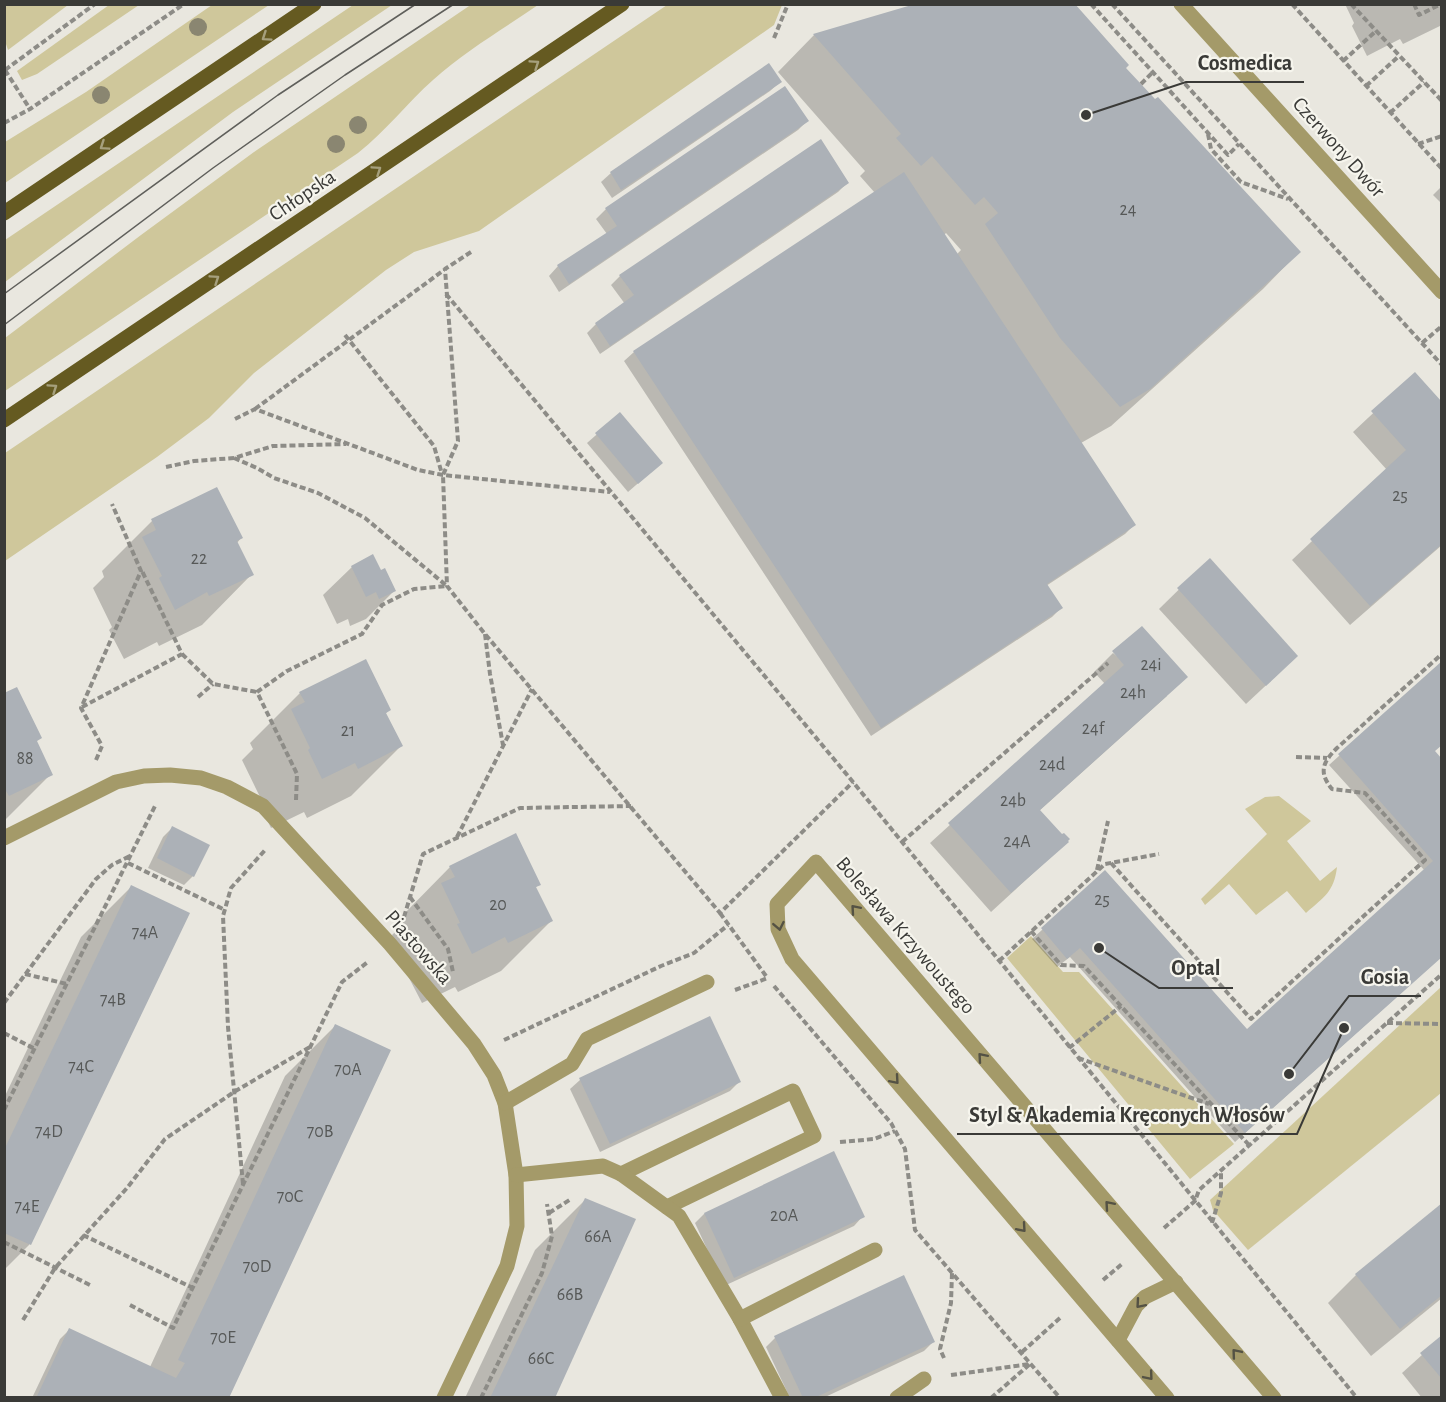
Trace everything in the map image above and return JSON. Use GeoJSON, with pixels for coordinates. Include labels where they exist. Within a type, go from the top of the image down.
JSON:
{"type":"FeatureCollection","features":[{"type":"Feature","properties":{"kind":"main road"},"geometry":{"type":"LineString","coordinates":[[4,213],[314,4]]}},
{"type":"Feature","properties":{"kind":"main road","name":"Chłopska"},"geometry":{"type":"LineString","coordinates":[[4,420],[622,4]]}},
{"type":"Feature","properties":{"kind":"street","name":"Czerwony Dwór"},"geometry":{"type":"LineString","coordinates":[[1181,4],[1442,292]]}},
{"type":"Feature","properties":{"kind":"street","name":"Piastowska"},"geometry":{"type":"LineString","coordinates":[[4,838],[116,782],[144,776],[170,775],[201,778],[227,787],[264,806],[390,944],[479,1052],[494,1075],[505,1103],[516,1175],[517,1226],[507,1266],[444,1398]]}},
{"type":"Feature","properties":{"kind":"street","name":"Bolesława Krzywoustego"},"geometry":{"type":"LineString","coordinates":[[1167,1398],[792,959],[778,929],[777,904],[816,862],[1274,1398]]}},
{"type":"Feature","properties":{"kind":"street"},"geometry":{"type":"LineString","coordinates":[[505,1103],[572,1064],[587,1039],[707,982]]}},
{"type":"Feature","properties":{"kind":"street"},"geometry":{"type":"LineString","coordinates":[[621,1174],[793,1091],[814,1136],[667,1207]]}},
{"type":"Feature","properties":{"kind":"street"},"geometry":{"type":"LineString","coordinates":[[516,1175],[603,1166],[621,1174],[679,1216],[740,1319],[782,1398]]}},
{"type":"Feature","properties":{"kind":"street"},"geometry":{"type":"LineString","coordinates":[[740,1319],[875,1250]]}},
{"type":"Feature","properties":{"kind":"street"},"geometry":{"type":"LineString","coordinates":[[1118,1340],[1136,1306],[1145,1297],[1176,1282]]}},
{"type":"Feature","properties":{"kind":"street"},"geometry":{"type":"LineString","coordinates":[[897,1398],[924,1379]]}},
{"type":"Feature","properties":{"kind":"path"},"geometry":{"type":"LineString","coordinates":[[4,123],[30,109],[183,4]]}},
{"type":"Feature","properties":{"kind":"path"},"geometry":{"type":"LineString","coordinates":[[774,39],[788,4]]}},
{"type":"Feature","properties":{"kind":"path"},"geometry":{"type":"LineString","coordinates":[[1091,4],[1228,155],[1239,144]]}},
{"type":"Feature","properties":{"kind":"path"},"geometry":{"type":"LineString","coordinates":[[1112,4],[1442,365]]}},
{"type":"Feature","properties":{"kind":"path"},"geometry":{"type":"LineString","coordinates":[[1292,4],[1442,169]]}},
{"type":"Feature","properties":{"kind":"path"},"geometry":{"type":"LineString","coordinates":[[1351,4],[1442,101]]}},
{"type":"Feature","properties":{"kind":"path"},"geometry":{"type":"LineString","coordinates":[[1414,4],[1419,15],[1441,4]]}},
{"type":"Feature","properties":{"kind":"path"},"geometry":{"type":"LineString","coordinates":[[30,109],[5,70],[93,5],[97,11]]}},
{"type":"Feature","properties":{"kind":"path"},"geometry":{"type":"LineString","coordinates":[[1343,61],[1376,31]]}},
{"type":"Feature","properties":{"kind":"path"},"geometry":{"type":"LineString","coordinates":[[1366,86],[1399,56]]}},
{"type":"Feature","properties":{"kind":"path"},"geometry":{"type":"LineString","coordinates":[[1141,84],[1153,72]]}},
{"type":"Feature","properties":{"kind":"path"},"geometry":{"type":"LineString","coordinates":[[1390,113],[1424,82]]}},
{"type":"Feature","properties":{"kind":"path"},"geometry":{"type":"LineString","coordinates":[[1208,133],[1211,149],[1241,182],[1291,200]]}},
{"type":"Feature","properties":{"kind":"path"},"geometry":{"type":"LineString","coordinates":[[1418,144],[1442,136]]}},
{"type":"Feature","properties":{"kind":"path"},"geometry":{"type":"LineString","coordinates":[[235,419],[255,409],[444,269],[471,252]]}},
{"type":"Feature","properties":{"kind":"path"},"geometry":{"type":"LineString","coordinates":[[443,475],[458,441],[444,269]]}},
{"type":"Feature","properties":{"kind":"path"},"geometry":{"type":"LineString","coordinates":[[446,294],[853,782],[1357,1398]]}},
{"type":"Feature","properties":{"kind":"path"},"geometry":{"type":"LineString","coordinates":[[1422,343],[1442,326]]}},
{"type":"Feature","properties":{"kind":"path"},"geometry":{"type":"LineString","coordinates":[[345,335],[434,446],[443,475],[447,586]]}},
{"type":"Feature","properties":{"kind":"path"},"geometry":{"type":"LineString","coordinates":[[255,409],[418,470],[443,475],[610,492]]}},
{"type":"Feature","properties":{"kind":"path"},"geometry":{"type":"LineString","coordinates":[[166,467],[194,461],[234,458],[273,446],[350,443]]}},
{"type":"Feature","properties":{"kind":"path"},"geometry":{"type":"LineString","coordinates":[[234,458],[274,478],[318,493],[365,518],[447,586],[720,913],[787,1002],[891,1123],[905,1149],[915,1230],[1060,1398]]}},
{"type":"Feature","properties":{"kind":"path"},"geometry":{"type":"LineString","coordinates":[[112,504],[141,571],[182,654],[213,684],[257,692],[287,671],[362,634],[382,605],[414,589],[447,586]]}},
{"type":"Feature","properties":{"kind":"path"},"geometry":{"type":"LineString","coordinates":[[81,708],[141,571]]}},
{"type":"Feature","properties":{"kind":"path"},"geometry":{"type":"LineString","coordinates":[[485,634],[504,746]]}},
{"type":"Feature","properties":{"kind":"path"},"geometry":{"type":"LineString","coordinates":[[81,708],[182,654]]}},
{"type":"Feature","properties":{"kind":"path"},"geometry":{"type":"LineString","coordinates":[[1111,863],[1251,1019],[1425,860],[1365,793],[1332,789],[1326,782],[1323,770],[1327,758],[1442,654]]}},
{"type":"Feature","properties":{"kind":"path"},"geometry":{"type":"LineString","coordinates":[[902,842],[1108,663]]}},
{"type":"Feature","properties":{"kind":"path"},"geometry":{"type":"LineString","coordinates":[[198,697],[213,684]]}},
{"type":"Feature","properties":{"kind":"path"},"geometry":{"type":"LineString","coordinates":[[457,838],[532,689]]}},
{"type":"Feature","properties":{"kind":"path"},"geometry":{"type":"LineString","coordinates":[[257,692],[297,774],[296,807]]}},
{"type":"Feature","properties":{"kind":"path"},"geometry":{"type":"LineString","coordinates":[[81,708],[102,746],[93,769],[84,781],[89,794]]}},
{"type":"Feature","properties":{"kind":"path"},"geometry":{"type":"LineString","coordinates":[[1296,757],[1327,758]]}},
{"type":"Feature","properties":{"kind":"path"},"geometry":{"type":"LineString","coordinates":[[4,1110],[170,775]]}},
{"type":"Feature","properties":{"kind":"path"},"geometry":{"type":"LineString","coordinates":[[720,913],[853,782]]}},
{"type":"Feature","properties":{"kind":"path"},"geometry":{"type":"LineString","coordinates":[[130,1305],[173,1328],[342,982],[398,936],[423,854],[520,808],[631,806]]}},
{"type":"Feature","properties":{"kind":"path"},"geometry":{"type":"LineString","coordinates":[[1096,871],[1108,821]]}},
{"type":"Feature","properties":{"kind":"path"},"geometry":{"type":"LineString","coordinates":[[243,1184],[228,1027],[223,916],[231,888],[270,844]]}},
{"type":"Feature","properties":{"kind":"path"},"geometry":{"type":"LineString","coordinates":[[4,1003],[96,879],[112,865],[132,854]]}},
{"type":"Feature","properties":{"kind":"path"},"geometry":{"type":"LineString","coordinates":[[999,961],[1105,864],[1159,855]]}},
{"type":"Feature","properties":{"kind":"path"},"geometry":{"type":"LineString","coordinates":[[128,862],[225,910]]}},
{"type":"Feature","properties":{"kind":"path"},"geometry":{"type":"LineString","coordinates":[[479,1052],[694,953],[728,925]]}},
{"type":"Feature","properties":{"kind":"path"},"geometry":{"type":"LineString","coordinates":[[1031,931],[1061,965],[1084,966],[1249,1145]]}},
{"type":"Feature","properties":{"kind":"path"},"geometry":{"type":"LineString","coordinates":[[25,974],[67,984]]}},
{"type":"Feature","properties":{"kind":"path"},"geometry":{"type":"LineString","coordinates":[[1022,1352],[1195,1201],[1199,1191],[1221,1170],[1442,974]]}},
{"type":"Feature","properties":{"kind":"path"},"geometry":{"type":"LineString","coordinates":[[1069,1048],[1121,1006]]}},
{"type":"Feature","properties":{"kind":"path"},"geometry":{"type":"LineString","coordinates":[[1386,1023],[1442,1024]]}},
{"type":"Feature","properties":{"kind":"path"},"geometry":{"type":"LineString","coordinates":[[4,1033],[35,1049]]}},
{"type":"Feature","properties":{"kind":"path"},"geometry":{"type":"LineString","coordinates":[[23,1320],[55,1268],[126,1188],[165,1139],[234,1092],[311,1047]]}},
{"type":"Feature","properties":{"kind":"path"},"geometry":{"type":"LineString","coordinates":[[1077,1058],[1211,1104]]}},
{"type":"Feature","properties":{"kind":"path"},"geometry":{"type":"LineString","coordinates":[[814,1136],[836,1142],[849,1142],[874,1139],[895,1131]]}},
{"type":"Feature","properties":{"kind":"path"},"geometry":{"type":"LineString","coordinates":[[1212,1223],[1220,1201],[1221,1170]]}},
{"type":"Feature","properties":{"kind":"path"},"geometry":{"type":"LineString","coordinates":[[83,1235],[192,1288]]}},
{"type":"Feature","properties":{"kind":"path"},"geometry":{"type":"LineString","coordinates":[[4,1242],[92,1286]]}},
{"type":"Feature","properties":{"kind":"path"},"geometry":{"type":"LineString","coordinates":[[952,1273],[951,1303],[940,1348],[952,1375]]}},
{"type":"Feature","properties":{"kind":"path"},"geometry":{"type":"LineString","coordinates":[[924,1379],[1030,1364]]}},
{"type":"Feature","properties":{"kind":"path"},"geometry":{"type":"LineString","coordinates":[[991,1398],[1030,1364]]}},
{"type":"Feature","properties":{"kind":"shaded area"},"geometry":{"type":"Polygon","coordinates":[[[472,4],[538,5],[445,69],[358,153],[5,391],[5,338],[254,152],[472,4]]]}},
{"type":"Feature","properties":{"kind":"shaded area"},"geometry":{"type":"Polygon","coordinates":[[[4,5],[68,5],[8,50],[5,41],[4,5]]]}},
{"type":"Feature","properties":{"kind":"shaded area"},"geometry":{"type":"Polygon","coordinates":[[[109,5],[139,5],[37,74],[22,80],[17,71],[109,5]]]}},
{"type":"Feature","properties":{"kind":"shaded area"},"geometry":{"type":"Polygon","coordinates":[[[212,5],[269,5],[5,183],[5,142],[86,92],[212,5]]]}},
{"type":"Feature","properties":{"kind":"shaded area"},"geometry":{"type":"Polygon","coordinates":[[[353,5],[392,5],[233,112],[5,282],[5,240],[353,5]]]}},
{"type":"Feature","properties":{"kind":"shaded area"},"geometry":{"type":"Polygon","coordinates":[[[667,5],[782,5],[774,25],[479,231],[414,252],[386,270],[254,373],[209,418],[157,457],[5,561],[5,453],[667,5]]]}},
{"type":"Feature","properties":{"kind":"shaded area"},"geometry":{"type":"Polygon","coordinates":[[[1279,796],[1311,821],[1287,841],[1320,881],[1337,867],[1331,888],[1306,913],[1287,891],[1256,915],[1229,884],[1205,905],[1201,899],[1267,834],[1245,809],[1265,797],[1279,796]]]}},
{"type":"Feature","properties":{"kind":"shaded area"},"geometry":{"type":"Polygon","coordinates":[[[1031,936],[1063,972],[1079,972],[1234,1144],[1190,1179],[1007,958],[1031,936]]]}},
{"type":"Feature","properties":{"kind":"shaded area"},"geometry":{"type":"Polygon","coordinates":[[[1441,987],[1441,1093],[1248,1250],[1213,1210],[1210,1200],[1441,987]]]}},
{"type":"Feature","properties":{"kind":"building"},"geometry":{"type":"Polygon","coordinates":[[[915,4],[1075,4],[1129,65],[1126,68],[1155,99],[1158,97],[1301,252],[1150,389],[1120,407],[1060,338],[985,224],[998,213],[984,197],[975,205],[932,156],[921,166],[896,138],[901,134],[813,34],[915,4]]]}},
{"type":"Feature","properties":{"kind":"building"},"geometry":{"type":"Polygon","coordinates":[[[769,63],[782,82],[621,190],[610,172],[769,63]]]}},
{"type":"Feature","properties":{"kind":"building"},"geometry":{"type":"Polygon","coordinates":[[[785,86],[809,121],[569,284],[557,265],[617,226],[605,208],[785,86]]]}},
{"type":"Feature","properties":{"kind":"building"},"geometry":{"type":"Polygon","coordinates":[[[821,139],[849,183],[610,346],[595,323],[634,295],[619,275],[821,139]]]}},
{"type":"Feature","properties":{"kind":"building"},"geometry":{"type":"Polygon","coordinates":[[[904,172],[1136,525],[1047,584],[1063,608],[881,728],[633,351],[904,172]]]}},
{"type":"Feature","properties":{"kind":"building"},"geometry":{"type":"Polygon","coordinates":[[[1415,372],[1442,402],[1442,544],[1370,606],[1310,539],[1406,450],[1371,411],[1415,372]]]}},
{"type":"Feature","properties":{"kind":"building"},"geometry":{"type":"Polygon","coordinates":[[[620,412],[663,463],[638,484],[595,433],[620,412]]]}},
{"type":"Feature","properties":{"kind":"building"},"geometry":{"type":"Polygon","coordinates":[[[217,487],[243,538],[237,541],[254,575],[209,596],[207,592],[175,610],[159,578],[162,576],[142,537],[156,530],[151,519],[217,487]]]}},
{"type":"Feature","properties":{"kind":"building"},"geometry":{"type":"Polygon","coordinates":[[[373,554],[381,570],[385,568],[396,591],[379,599],[376,592],[366,597],[351,566],[373,554]]]}},
{"type":"Feature","properties":{"kind":"building"},"geometry":{"type":"Polygon","coordinates":[[[1210,558],[1298,656],[1266,686],[1177,588],[1210,558]]]}},
{"type":"Feature","properties":{"kind":"building"},"geometry":{"type":"Polygon","coordinates":[[[1142,626],[1188,677],[1040,810],[1062,834],[1064,833],[1070,839],[1069,842],[1011,893],[948,823],[1124,665],[1112,651],[1142,626]]]}},
{"type":"Feature","properties":{"kind":"building"},"geometry":{"type":"Polygon","coordinates":[[[366,659],[391,710],[386,713],[403,746],[358,769],[355,763],[322,779],[291,709],[305,702],[299,692],[366,659]]]}},
{"type":"Feature","properties":{"kind":"building"},"geometry":{"type":"Polygon","coordinates":[[[1442,661],[1442,745],[1435,751],[1442,759],[1442,957],[1245,1133],[1080,948],[1067,959],[1041,928],[1105,870],[1247,1029],[1433,861],[1338,754],[1442,661]]]}},
{"type":"Feature","properties":{"kind":"building"},"geometry":{"type":"Polygon","coordinates":[[[17,687],[42,738],[37,741],[53,775],[9,796],[6,791],[4,792],[4,693],[17,687]]]}},
{"type":"Feature","properties":{"kind":"building"},"geometry":{"type":"Polygon","coordinates":[[[172,826],[210,845],[194,877],[157,858],[172,826]]]}},
{"type":"Feature","properties":{"kind":"building"},"geometry":{"type":"Polygon","coordinates":[[[516,833],[541,885],[536,887],[553,921],[508,943],[505,937],[472,954],[441,883],[455,877],[449,866],[516,833]]]}},
{"type":"Feature","properties":{"kind":"building"},"geometry":{"type":"Polygon","coordinates":[[[131,885],[190,913],[31,1245],[4,1233],[4,1150],[131,885]]]}},
{"type":"Feature","properties":{"kind":"building"},"geometry":{"type":"Polygon","coordinates":[[[710,1016],[741,1082],[610,1144],[579,1078],[710,1016]]]}},
{"type":"Feature","properties":{"kind":"building"},"geometry":{"type":"Polygon","coordinates":[[[335,1024],[391,1050],[229,1398],[40,1398],[37,1396],[69,1328],[176,1378],[185,1363],[178,1360],[335,1024]]]}},
{"type":"Feature","properties":{"kind":"building"},"geometry":{"type":"Polygon","coordinates":[[[834,1151],[865,1217],[734,1278],[704,1213],[834,1151]]]}},
{"type":"Feature","properties":{"kind":"building"},"geometry":{"type":"Polygon","coordinates":[[[585,1198],[636,1219],[555,1398],[490,1398],[585,1198]]]}},
{"type":"Feature","properties":{"kind":"building"},"geometry":{"type":"Polygon","coordinates":[[[1442,1203],[1442,1295],[1400,1329],[1355,1274],[1442,1203]]]}},
{"type":"Feature","properties":{"kind":"building"},"geometry":{"type":"Polygon","coordinates":[[[904,1275],[935,1342],[814,1398],[803,1398],[774,1336],[904,1275]]]}},
{"type":"Feature","properties":{"kind":"building"},"geometry":{"type":"Polygon","coordinates":[[[1442,1335],[1442,1379],[1420,1353],[1442,1335]]]}},
{"type":"Feature","properties":{"kind":"tram line"},"geometry":{"type":"LineString","coordinates":[[4,294],[278,95],[416,4]]}},
{"type":"Feature","properties":{"kind":"tram line"},"geometry":{"type":"LineString","coordinates":[[4,325],[213,168],[345,75],[454,4]]}},
{"type":"Feature","properties":{"kind":"place","name":"Cosmedica"},"geometry":{"type":"Point","coordinates":[1086,115]}},
{"type":"Feature","properties":{"kind":"place","name":"Optal"},"geometry":{"type":"Point","coordinates":[1099,948]}},
{"type":"Feature","properties":{"kind":"place","name":"Styl & Akademia Kręconych Włosów"},"geometry":{"type":"Point","coordinates":[1344,1028]}},
{"type":"Feature","properties":{"kind":"place","name":"Gosia"},"geometry":{"type":"Point","coordinates":[1289,1074]}}]}
